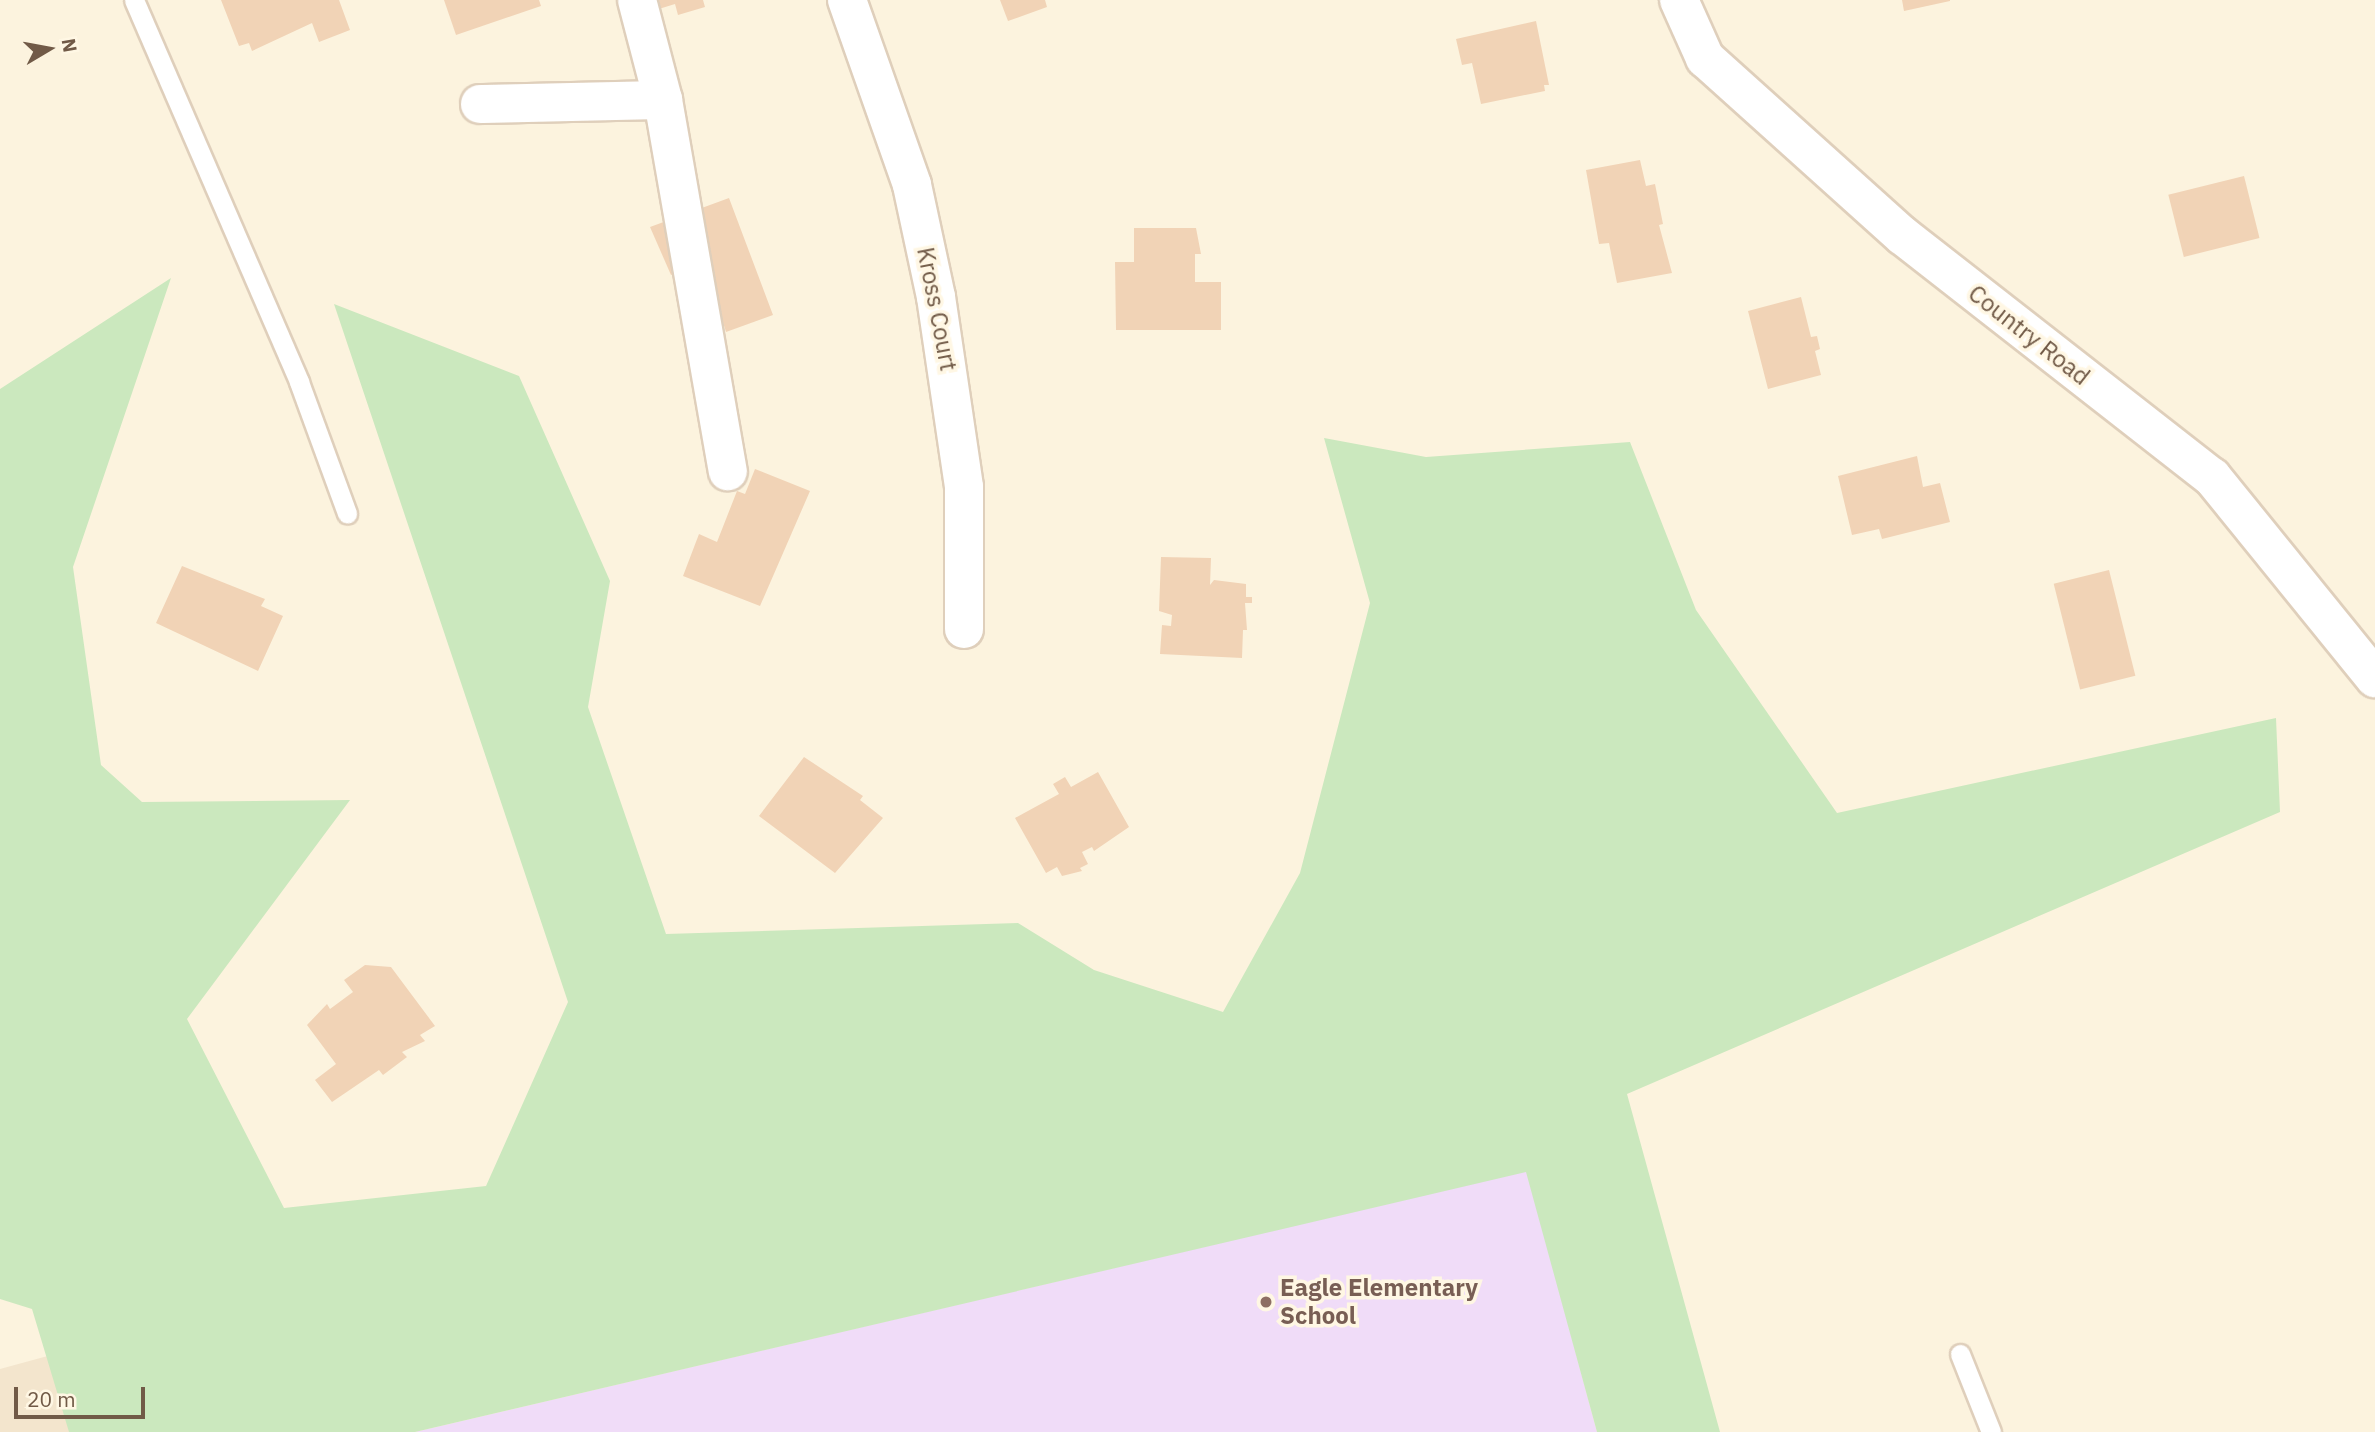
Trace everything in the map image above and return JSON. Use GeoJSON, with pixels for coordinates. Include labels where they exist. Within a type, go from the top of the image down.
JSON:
{"type":"FeatureCollection","features":[{"type":"Feature","properties":{"kind":"street"},"geometry":{"type":"LineString","coordinates":[[637,0],[663,100],[728,471]]}},
{"type":"Feature","properties":{"kind":"street","name":"Kross Court"},"geometry":{"type":"LineString","coordinates":[[847,0],[912,185],[936,297],[964,487],[964,629]]}},
{"type":"Feature","properties":{"kind":"street","name":"Country Road"},"geometry":{"type":"LineString","coordinates":[[1679,0],[1705,58],[1903,236],[2212,477],[2375,678]]}},
{"type":"Feature","properties":{"kind":"street"},"geometry":{"type":"LineString","coordinates":[[480,104],[663,100]]}},
{"type":"Feature","properties":{"kind":"lane"},"geometry":{"type":"LineString","coordinates":[[134,0],[299,382],[347,513]]}},
{"type":"Feature","properties":{"kind":"lane"},"geometry":{"type":"LineString","coordinates":[[1960,1354],[1991,1432]]}},
{"type":"Feature","properties":{"kind":"shaded area","name":"Eagle Elementary School"},"geometry":{"type":"Polygon","coordinates":[[[1527,1171],[1597,1432],[415,1432],[1527,1171]]]}},
{"type":"Feature","properties":{"kind":"shaded area"},"geometry":{"type":"Polygon","coordinates":[[[55,1354],[73,1432],[0,1432],[0,1369],[55,1354]]]}},
{"type":"Feature","properties":{"kind":"green space"},"geometry":{"type":"Polygon","coordinates":[[[171,278],[73,567],[101,765],[142,802],[350,800],[187,1019],[284,1208],[486,1186],[568,1002],[334,304],[519,376],[610,581],[588,707],[666,934],[1018,923],[1094,970],[1223,1012],[1300,873],[1370,603],[1324,438],[1426,457],[1630,442],[1696,610],[1837,813],[2276,718],[2280,812],[1627,1094],[1720,1432],[1597,1432],[1526,1172],[415,1432],[69,1432],[32,1309],[0,1299],[0,389],[171,278]]]}},
{"type":"Feature","properties":{"kind":"building"},"geometry":{"type":"Polygon","coordinates":[[[221,0],[339,0],[350,30],[319,42],[312,23],[252,51],[249,43],[239,46],[221,0]]]}},
{"type":"Feature","properties":{"kind":"building"},"geometry":{"type":"Polygon","coordinates":[[[444,0],[539,0],[541,6],[456,35],[444,0]]]}},
{"type":"Feature","properties":{"kind":"building"},"geometry":{"type":"Polygon","coordinates":[[[632,0],[703,0],[705,7],[678,15],[675,4],[636,16],[632,0]]]}},
{"type":"Feature","properties":{"kind":"building"},"geometry":{"type":"Polygon","coordinates":[[[1000,0],[1045,0],[1047,7],[1008,21],[1000,0]]]}},
{"type":"Feature","properties":{"kind":"building"},"geometry":{"type":"Polygon","coordinates":[[[1902,0],[1950,0],[1950,1],[1904,11],[1902,0]]]}},
{"type":"Feature","properties":{"kind":"building"},"geometry":{"type":"Polygon","coordinates":[[[1536,21],[1549,85],[1544,85],[1545,91],[1481,104],[1472,63],[1462,65],[1456,39],[1536,21]]]}},
{"type":"Feature","properties":{"kind":"building"},"geometry":{"type":"Polygon","coordinates":[[[1640,160],[1646,186],[1655,184],[1663,224],[1659,225],[1672,273],[1617,283],[1609,243],[1599,244],[1586,170],[1640,160]]]}},
{"type":"Feature","properties":{"kind":"building"},"geometry":{"type":"Polygon","coordinates":[[[2244,176],[2259,238],[2184,257],[2168,195],[2244,176]]]}},
{"type":"Feature","properties":{"kind":"building"},"geometry":{"type":"Polygon","coordinates":[[[729,198],[773,315],[726,332],[721,316],[710,320],[690,267],[671,275],[650,227],[729,198]]]}},
{"type":"Feature","properties":{"kind":"building"},"geometry":{"type":"Polygon","coordinates":[[[1134,228],[1196,228],[1201,254],[1195,254],[1195,282],[1221,282],[1221,330],[1116,330],[1115,262],[1134,262],[1134,228]]]}},
{"type":"Feature","properties":{"kind":"building"},"geometry":{"type":"Polygon","coordinates":[[[1801,297],[1811,337],[1817,336],[1820,349],[1815,351],[1821,375],[1768,389],[1748,311],[1801,297]]]}},
{"type":"Feature","properties":{"kind":"building"},"geometry":{"type":"Polygon","coordinates":[[[1917,456],[1923,487],[1940,483],[1950,522],[1882,539],[1879,529],[1852,535],[1838,476],[1917,456]]]}},
{"type":"Feature","properties":{"kind":"building"},"geometry":{"type":"Polygon","coordinates":[[[755,469],[810,491],[760,606],[683,576],[699,534],[717,542],[737,491],[745,494],[755,469]]]}},
{"type":"Feature","properties":{"kind":"building"},"geometry":{"type":"Polygon","coordinates":[[[1161,557],[1211,558],[1210,585],[1214,580],[1246,584],[1246,597],[1252,597],[1252,603],[1245,603],[1247,630],[1243,630],[1242,658],[1160,654],[1162,625],[1171,626],[1172,615],[1159,611],[1161,557]]]}},
{"type":"Feature","properties":{"kind":"building"},"geometry":{"type":"Polygon","coordinates":[[[182,566],[265,599],[261,606],[283,616],[258,671],[156,623],[182,566]]]}},
{"type":"Feature","properties":{"kind":"building"},"geometry":{"type":"Polygon","coordinates":[[[2109,570],[2135,676],[2080,690],[2054,584],[2109,570]]]}},
{"type":"Feature","properties":{"kind":"building"},"geometry":{"type":"Polygon","coordinates":[[[804,757],[863,796],[860,800],[883,818],[835,873],[759,816],[804,757]]]}},
{"type":"Feature","properties":{"kind":"building"},"geometry":{"type":"Polygon","coordinates":[[[1098,772],[1129,827],[1094,851],[1092,847],[1082,852],[1088,864],[1080,868],[1082,871],[1062,876],[1057,867],[1046,873],[1015,818],[1059,794],[1053,784],[1065,777],[1071,787],[1098,772]]]}},
{"type":"Feature","properties":{"kind":"building"},"geometry":{"type":"Polygon","coordinates":[[[365,965],[391,967],[435,1026],[420,1035],[425,1041],[402,1052],[407,1057],[383,1075],[379,1070],[332,1102],[315,1080],[336,1064],[307,1025],[327,1004],[330,1009],[353,992],[344,980],[365,965]]]}},
{"type":"Feature","properties":{"kind":"place","name":"Eagle Elementary School"},"geometry":{"type":"Point","coordinates":[1266,1302]}}]}
